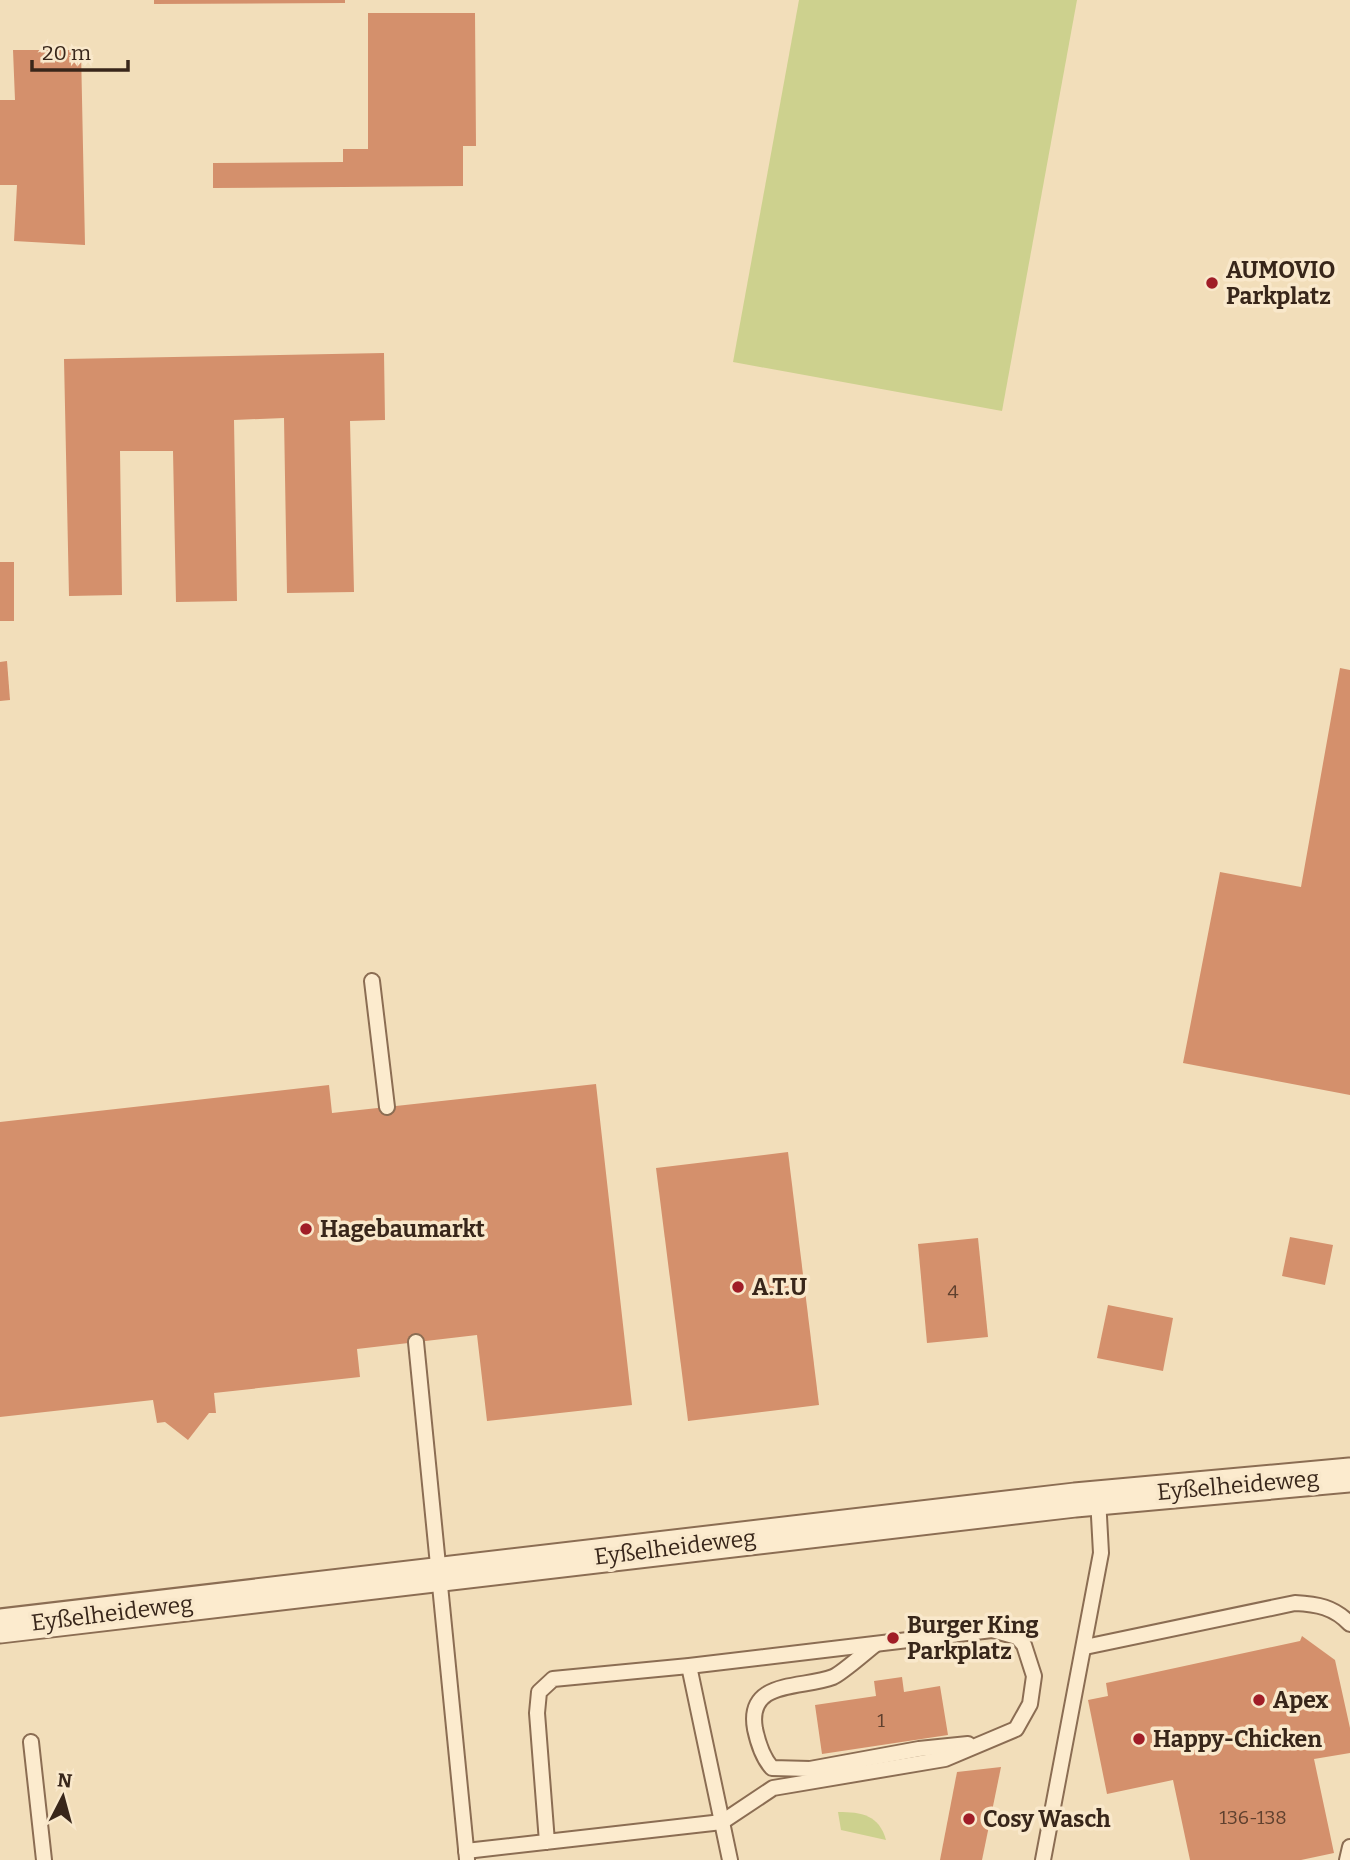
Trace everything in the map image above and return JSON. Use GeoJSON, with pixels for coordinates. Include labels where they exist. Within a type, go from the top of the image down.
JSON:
{"type":"FeatureCollection","features":[{"type":"Feature","properties":{"kind":"street","name":"Eyßelheideweg"},"geometry":{"type":"LineString","coordinates":[[0,1626],[1098,1498],[1350,1475]]}},
{"type":"Feature","properties":{"kind":"lane"},"geometry":{"type":"LineString","coordinates":[[372,981],[387,1107]]}},
{"type":"Feature","properties":{"kind":"lane"},"geometry":{"type":"LineString","coordinates":[[416,1342],[466,1856],[547,1842],[722,1822],[773,1788],[945,1759],[1016,1729],[1030,1704],[1034,1676],[1024,1645],[1017,1637],[992,1630],[689,1666],[553,1679],[539,1692],[537,1713],[547,1842]]}},
{"type":"Feature","properties":{"kind":"lane"},"geometry":{"type":"LineString","coordinates":[[1044,1860],[1101,1553],[1098,1498]]}},
{"type":"Feature","properties":{"kind":"lane"},"geometry":{"type":"LineString","coordinates":[[1085,1647],[1295,1603],[1320,1605],[1342,1615],[1350,1624]]}},
{"type":"Feature","properties":{"kind":"lane"},"geometry":{"type":"LineString","coordinates":[[877,1643],[836,1676],[769,1691],[758,1700],[754,1712],[755,1727],[763,1759],[772,1768],[810,1769],[919,1749],[981,1743]]}},
{"type":"Feature","properties":{"kind":"lane"},"geometry":{"type":"LineString","coordinates":[[689,1666],[730,1860]]}},
{"type":"Feature","properties":{"kind":"lane"},"geometry":{"type":"LineString","coordinates":[[31,1742],[44,1860]]}},
{"type":"Feature","properties":{"kind":"lane"},"geometry":{"type":"LineString","coordinates":[[1347,1860],[1350,1847]]}},
{"type":"Feature","properties":{"kind":"green space"},"geometry":{"type":"Polygon","coordinates":[[[799,0],[1077,0],[1002,411],[733,362],[799,0]]]}},
{"type":"Feature","properties":{"kind":"green space"},"geometry":{"type":"Polygon","coordinates":[[[838,1812],[862,1814],[874,1820],[886,1840],[841,1830],[838,1812]]]}},
{"type":"Feature","properties":{"kind":"building"},"geometry":{"type":"Polygon","coordinates":[[[154,0],[345,0],[345,3],[154,4],[154,0]]]}},
{"type":"Feature","properties":{"kind":"building"},"geometry":{"type":"Polygon","coordinates":[[[368,13],[475,13],[476,146],[463,146],[463,186],[213,188],[213,163],[343,162],[343,149],[368,149],[368,13]]]}},
{"type":"Feature","properties":{"kind":"building"},"geometry":{"type":"Polygon","coordinates":[[[13,50],[81,50],[85,245],[14,241],[17,185],[0,185],[0,100],[15,100],[13,50]]]}},
{"type":"Feature","properties":{"kind":"building"},"geometry":{"type":"Polygon","coordinates":[[[384,353],[385,420],[350,421],[354,592],[287,593],[284,418],[234,420],[237,601],[176,602],[173,451],[120,451],[122,595],[69,596],[64,359],[384,353]]]}},
{"type":"Feature","properties":{"kind":"building"},"geometry":{"type":"Polygon","coordinates":[[[0,562],[14,562],[14,621],[0,621],[0,562]]]}},
{"type":"Feature","properties":{"kind":"building"},"geometry":{"type":"Polygon","coordinates":[[[7,661],[10,700],[0,701],[0,662],[7,661]]]}},
{"type":"Feature","properties":{"kind":"building"},"geometry":{"type":"Polygon","coordinates":[[[1340,668],[1350,670],[1350,1095],[1183,1063],[1220,872],[1301,887],[1340,668]]]}},
{"type":"Feature","properties":{"kind":"building","name":"Hagebaumarkt"},"geometry":{"type":"Polygon","coordinates":[[[596,1084],[632,1405],[487,1421],[477,1335],[357,1349],[360,1377],[214,1393],[216,1413],[209,1413],[188,1440],[165,1422],[157,1423],[153,1400],[0,1417],[0,1122],[329,1085],[332,1113],[596,1084]]]}},
{"type":"Feature","properties":{"kind":"building","name":"A.T.U"},"geometry":{"type":"Polygon","coordinates":[[[788,1152],[819,1405],[688,1421],[656,1168],[788,1152]]]}},
{"type":"Feature","properties":{"kind":"building"},"geometry":{"type":"Polygon","coordinates":[[[1290,1237],[1333,1245],[1325,1285],[1282,1276],[1290,1237]]]}},
{"type":"Feature","properties":{"kind":"building"},"geometry":{"type":"Polygon","coordinates":[[[978,1238],[988,1337],[927,1343],[918,1244],[978,1238]]]}},
{"type":"Feature","properties":{"kind":"building"},"geometry":{"type":"Polygon","coordinates":[[[1108,1305],[1173,1318],[1163,1371],[1097,1358],[1108,1305]]]}},
{"type":"Feature","properties":{"kind":"building"},"geometry":{"type":"Polygon","coordinates":[[[1302,1636],[1335,1660],[1350,1728],[1350,1753],[1314,1759],[1334,1853],[1301,1860],[1190,1860],[1173,1780],[1107,1794],[1088,1700],[1108,1696],[1106,1683],[1300,1641],[1302,1636]]]}},
{"type":"Feature","properties":{"kind":"building"},"geometry":{"type":"Polygon","coordinates":[[[902,1677],[904,1692],[940,1686],[948,1735],[822,1754],[815,1705],[876,1696],[874,1681],[902,1677]]]}},
{"type":"Feature","properties":{"kind":"building","name":"Cosy Wasch"},"geometry":{"type":"Polygon","coordinates":[[[1001,1767],[982,1860],[940,1860],[957,1772],[1001,1767]]]}},
{"type":"Feature","properties":{"kind":"place","name":"AUMOVIO Parkplatz"},"geometry":{"type":"Point","coordinates":[1212,283]}},
{"type":"Feature","properties":{"kind":"place","name":"Hagebaumarkt"},"geometry":{"type":"Point","coordinates":[306,1229]}},
{"type":"Feature","properties":{"kind":"place","name":"A.T.U"},"geometry":{"type":"Point","coordinates":[738,1287]}},
{"type":"Feature","properties":{"kind":"place","name":"Burger King Parkplatz"},"geometry":{"type":"Point","coordinates":[893,1638]}},
{"type":"Feature","properties":{"kind":"place","name":"Apex"},"geometry":{"type":"Point","coordinates":[1259,1700]}},
{"type":"Feature","properties":{"kind":"place","name":"Happy-Chicken"},"geometry":{"type":"Point","coordinates":[1139,1739]}},
{"type":"Feature","properties":{"kind":"place","name":"Cosy Wasch"},"geometry":{"type":"Point","coordinates":[969,1819]}}]}
